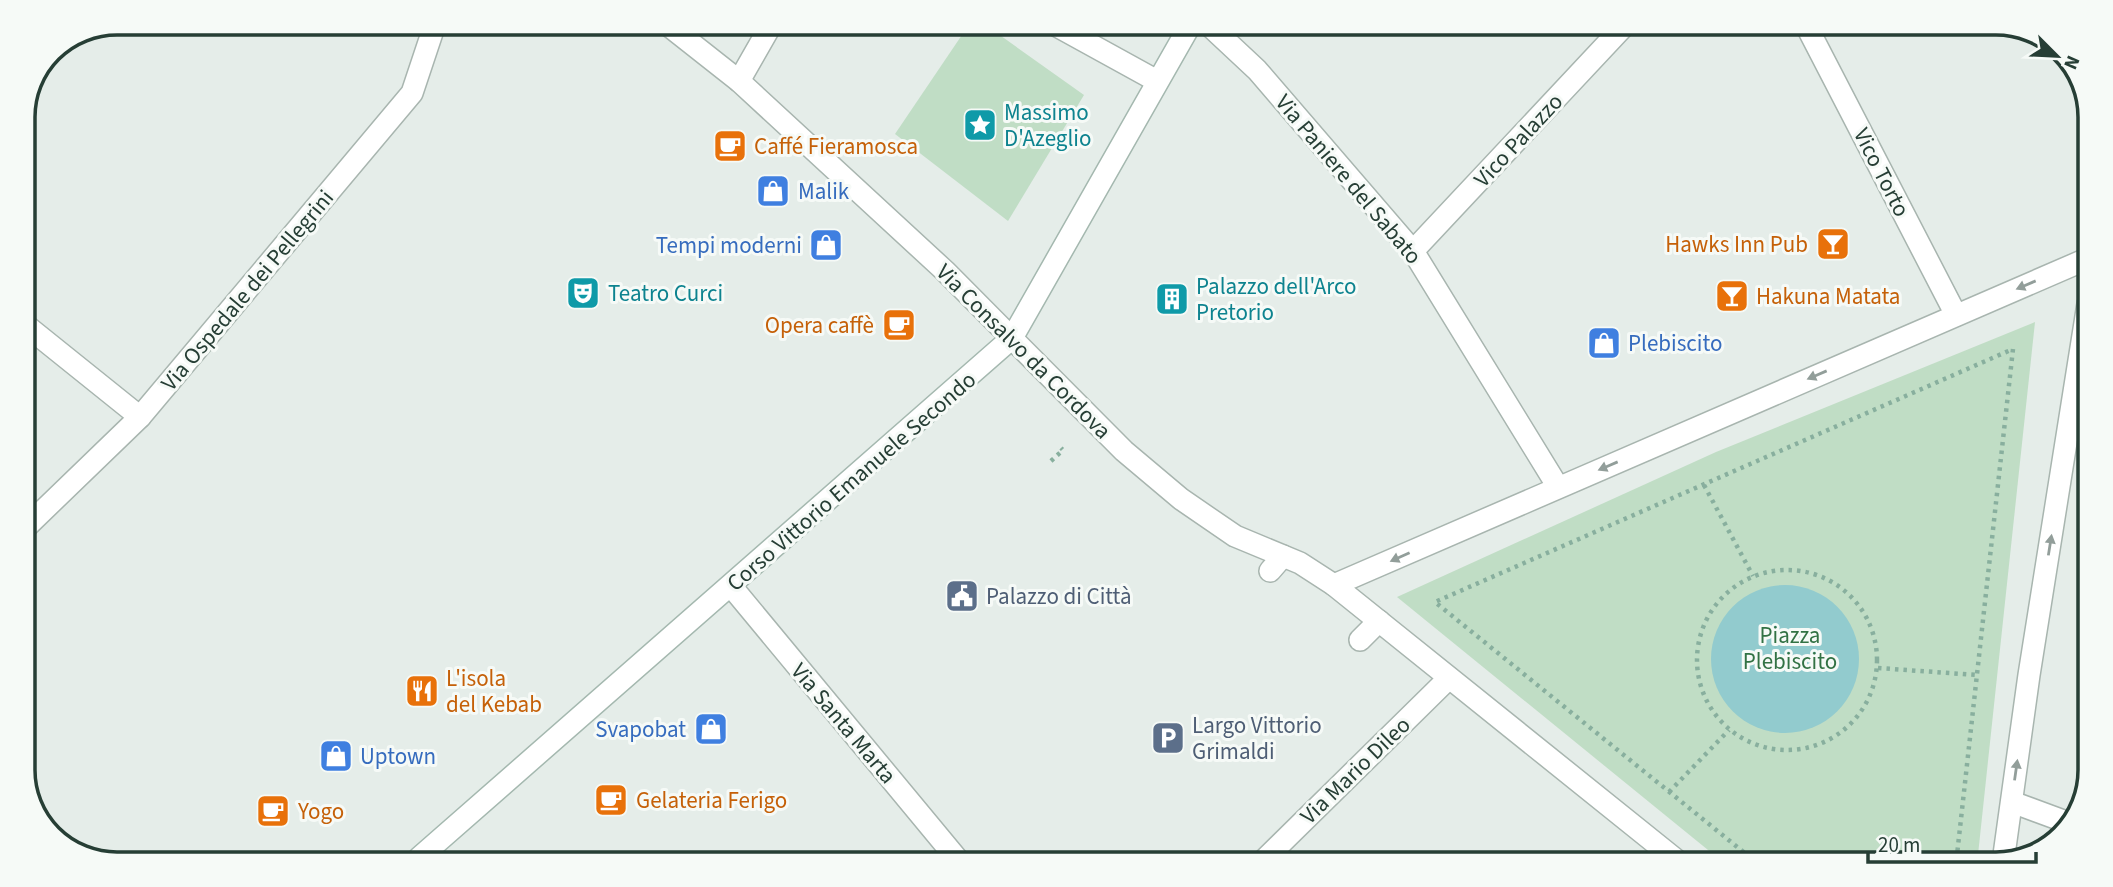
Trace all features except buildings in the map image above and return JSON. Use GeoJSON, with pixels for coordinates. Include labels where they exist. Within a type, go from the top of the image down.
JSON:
{"type":"FeatureCollection","features":[{"type":"Feature","properties":{"kind":"street","name":"Via Ospedale dei Pellegrini"},"geometry":{"type":"LineString","coordinates":[[35,518],[140,417],[412,93],[431,35]]}},
{"type":"Feature","properties":{"kind":"street","name":"Via Consalvo da Cordova"},"geometry":{"type":"LineString","coordinates":[[681,35],[739,81],[946,271],[1124,451],[1181,499],[1276,564],[1335,585]]}},
{"type":"Feature","properties":{"kind":"street"},"geometry":{"type":"LineString","coordinates":[[739,81],[765,35]]}},
{"type":"Feature","properties":{"kind":"street"},"geometry":{"type":"LineString","coordinates":[[1073,35],[1157,81]]}},
{"type":"Feature","properties":{"kind":"street","name":"Corso Vittorio Emanuele Secondo"},"geometry":{"type":"LineString","coordinates":[[427,852],[1012,338],[1184,35]]}},
{"type":"Feature","properties":{"kind":"street","name":"Via Paniere del Sabato"},"geometry":{"type":"LineString","coordinates":[[1220,35],[1257,70],[1413,251],[1558,487]]}},
{"type":"Feature","properties":{"kind":"street","name":"Vico Palazzo"},"geometry":{"type":"LineString","coordinates":[[1413,251],[1615,35]]}},
{"type":"Feature","properties":{"kind":"street","name":"Vico Torto"},"geometry":{"type":"LineString","coordinates":[[1811,35],[1956,315]]}},
{"type":"Feature","properties":{"kind":"street"},"geometry":{"type":"LineString","coordinates":[[1666,852],[1335,585],[2078,263]]}},
{"type":"Feature","properties":{"kind":"street"},"geometry":{"type":"LineString","coordinates":[[35,333],[140,417]]}},
{"type":"Feature","properties":{"kind":"street"},"geometry":{"type":"LineString","coordinates":[[2005,851],[2078,370]]}},
{"type":"Feature","properties":{"kind":"street","name":"Via Santa Marta"},"geometry":{"type":"LineString","coordinates":[[731,586],[951,852]]}},
{"type":"Feature","properties":{"kind":"street"},"geometry":{"type":"LineString","coordinates":[[1360,640],[1379,621]]}},
{"type":"Feature","properties":{"kind":"street","name":"Via Mario Dileo"},"geometry":{"type":"LineString","coordinates":[[1272,852],[1449,678]]}},
{"type":"Feature","properties":{"kind":"street"},"geometry":{"type":"LineString","coordinates":[[2012,802],[2061,820]]}},
{"type":"Feature","properties":{"kind":"path"},"geometry":{"type":"LineString","coordinates":[[1743,852],[1435,602],[2013,349],[1957,852]]}},
{"type":"Feature","properties":{"kind":"path"},"geometry":{"type":"LineString","coordinates":[[1051,461],[1063,450],[1055,442]]}},
{"type":"Feature","properties":{"kind":"path"},"geometry":{"type":"LineString","coordinates":[[1704,485],[1753,576]]}},
{"type":"Feature","properties":{"kind":"path"},"geometry":{"type":"LineString","coordinates":[[1796,569],[1823,576],[1847,591],[1868,621],[1875,639],[1878,668],[1869,698],[1852,724],[1825,743],[1795,751],[1764,749],[1729,730],[1713,714],[1699,685],[1696,654],[1703,624],[1718,600],[1740,581],[1767,571],[1796,569]]}},
{"type":"Feature","properties":{"kind":"path"},"geometry":{"type":"LineString","coordinates":[[1878,668],[1977,674]]}},
{"type":"Feature","properties":{"kind":"path"},"geometry":{"type":"LineString","coordinates":[[1669,792],[1729,730]]}},
{"type":"Feature","properties":{"kind":"green space"},"geometry":{"type":"Polygon","coordinates":[[[962,35],[1000,35],[1084,95],[1008,221],[895,134],[962,35]]]}},
{"type":"Feature","properties":{"kind":"green space","name":"Piazza Plebiscito"},"geometry":{"type":"Polygon","coordinates":[[[2035,322],[1978,852],[1710,852],[1397,597],[1716,452],[2035,322]]]}},
{"type":"Feature","properties":{"kind":"water"},"geometry":{"type":"Polygon","coordinates":[[[1785,585],[1813,591],[1837,607],[1853,631],[1859,659],[1853,687],[1837,711],[1813,727],[1785,733],[1757,727],[1733,711],[1717,687],[1711,659],[1717,631],[1733,607],[1757,591],[1785,585]]]}},
{"type":"Feature","properties":{"kind":"place","name":"Massimo D'Azeglio"},"geometry":{"type":"Point","coordinates":[980,125]}},
{"type":"Feature","properties":{"kind":"place","name":"Caffé Fieramosca"},"geometry":{"type":"Point","coordinates":[730,146]}},
{"type":"Feature","properties":{"kind":"place","name":"Malik"},"geometry":{"type":"Point","coordinates":[773,191]}},
{"type":"Feature","properties":{"kind":"place","name":"Hawks Inn Pub"},"geometry":{"type":"Point","coordinates":[1833,244]}},
{"type":"Feature","properties":{"kind":"place","name":"Tempi moderni"},"geometry":{"type":"Point","coordinates":[826,245]}},
{"type":"Feature","properties":{"kind":"place","name":"Teatro Curci"},"geometry":{"type":"Point","coordinates":[583,293]}},
{"type":"Feature","properties":{"kind":"place","name":"Hakuna Matata"},"geometry":{"type":"Point","coordinates":[1732,296]}},
{"type":"Feature","properties":{"kind":"place","name":"Palazzo dell'Arco Pretorio"},"geometry":{"type":"Point","coordinates":[1172,299]}},
{"type":"Feature","properties":{"kind":"place","name":"Opera caffè"},"geometry":{"type":"Point","coordinates":[899,325]}},
{"type":"Feature","properties":{"kind":"place","name":"Plebiscito"},"geometry":{"type":"Point","coordinates":[1604,343]}},
{"type":"Feature","properties":{"kind":"place","name":"Palazzo di Città"},"geometry":{"type":"Point","coordinates":[962,596]}},
{"type":"Feature","properties":{"kind":"place","name":"L'isola del Kebab"},"geometry":{"type":"Point","coordinates":[422,691]}},
{"type":"Feature","properties":{"kind":"place","name":"Svapobat"},"geometry":{"type":"Point","coordinates":[711,729]}},
{"type":"Feature","properties":{"kind":"place","name":"Largo Vittorio Grimaldi"},"geometry":{"type":"Point","coordinates":[1168,738]}},
{"type":"Feature","properties":{"kind":"place","name":"Uptown"},"geometry":{"type":"Point","coordinates":[336,756]}},
{"type":"Feature","properties":{"kind":"place","name":"Gelateria Ferigo"},"geometry":{"type":"Point","coordinates":[611,800]}},
{"type":"Feature","properties":{"kind":"place","name":"Yogo"},"geometry":{"type":"Point","coordinates":[273,811]}}]}
